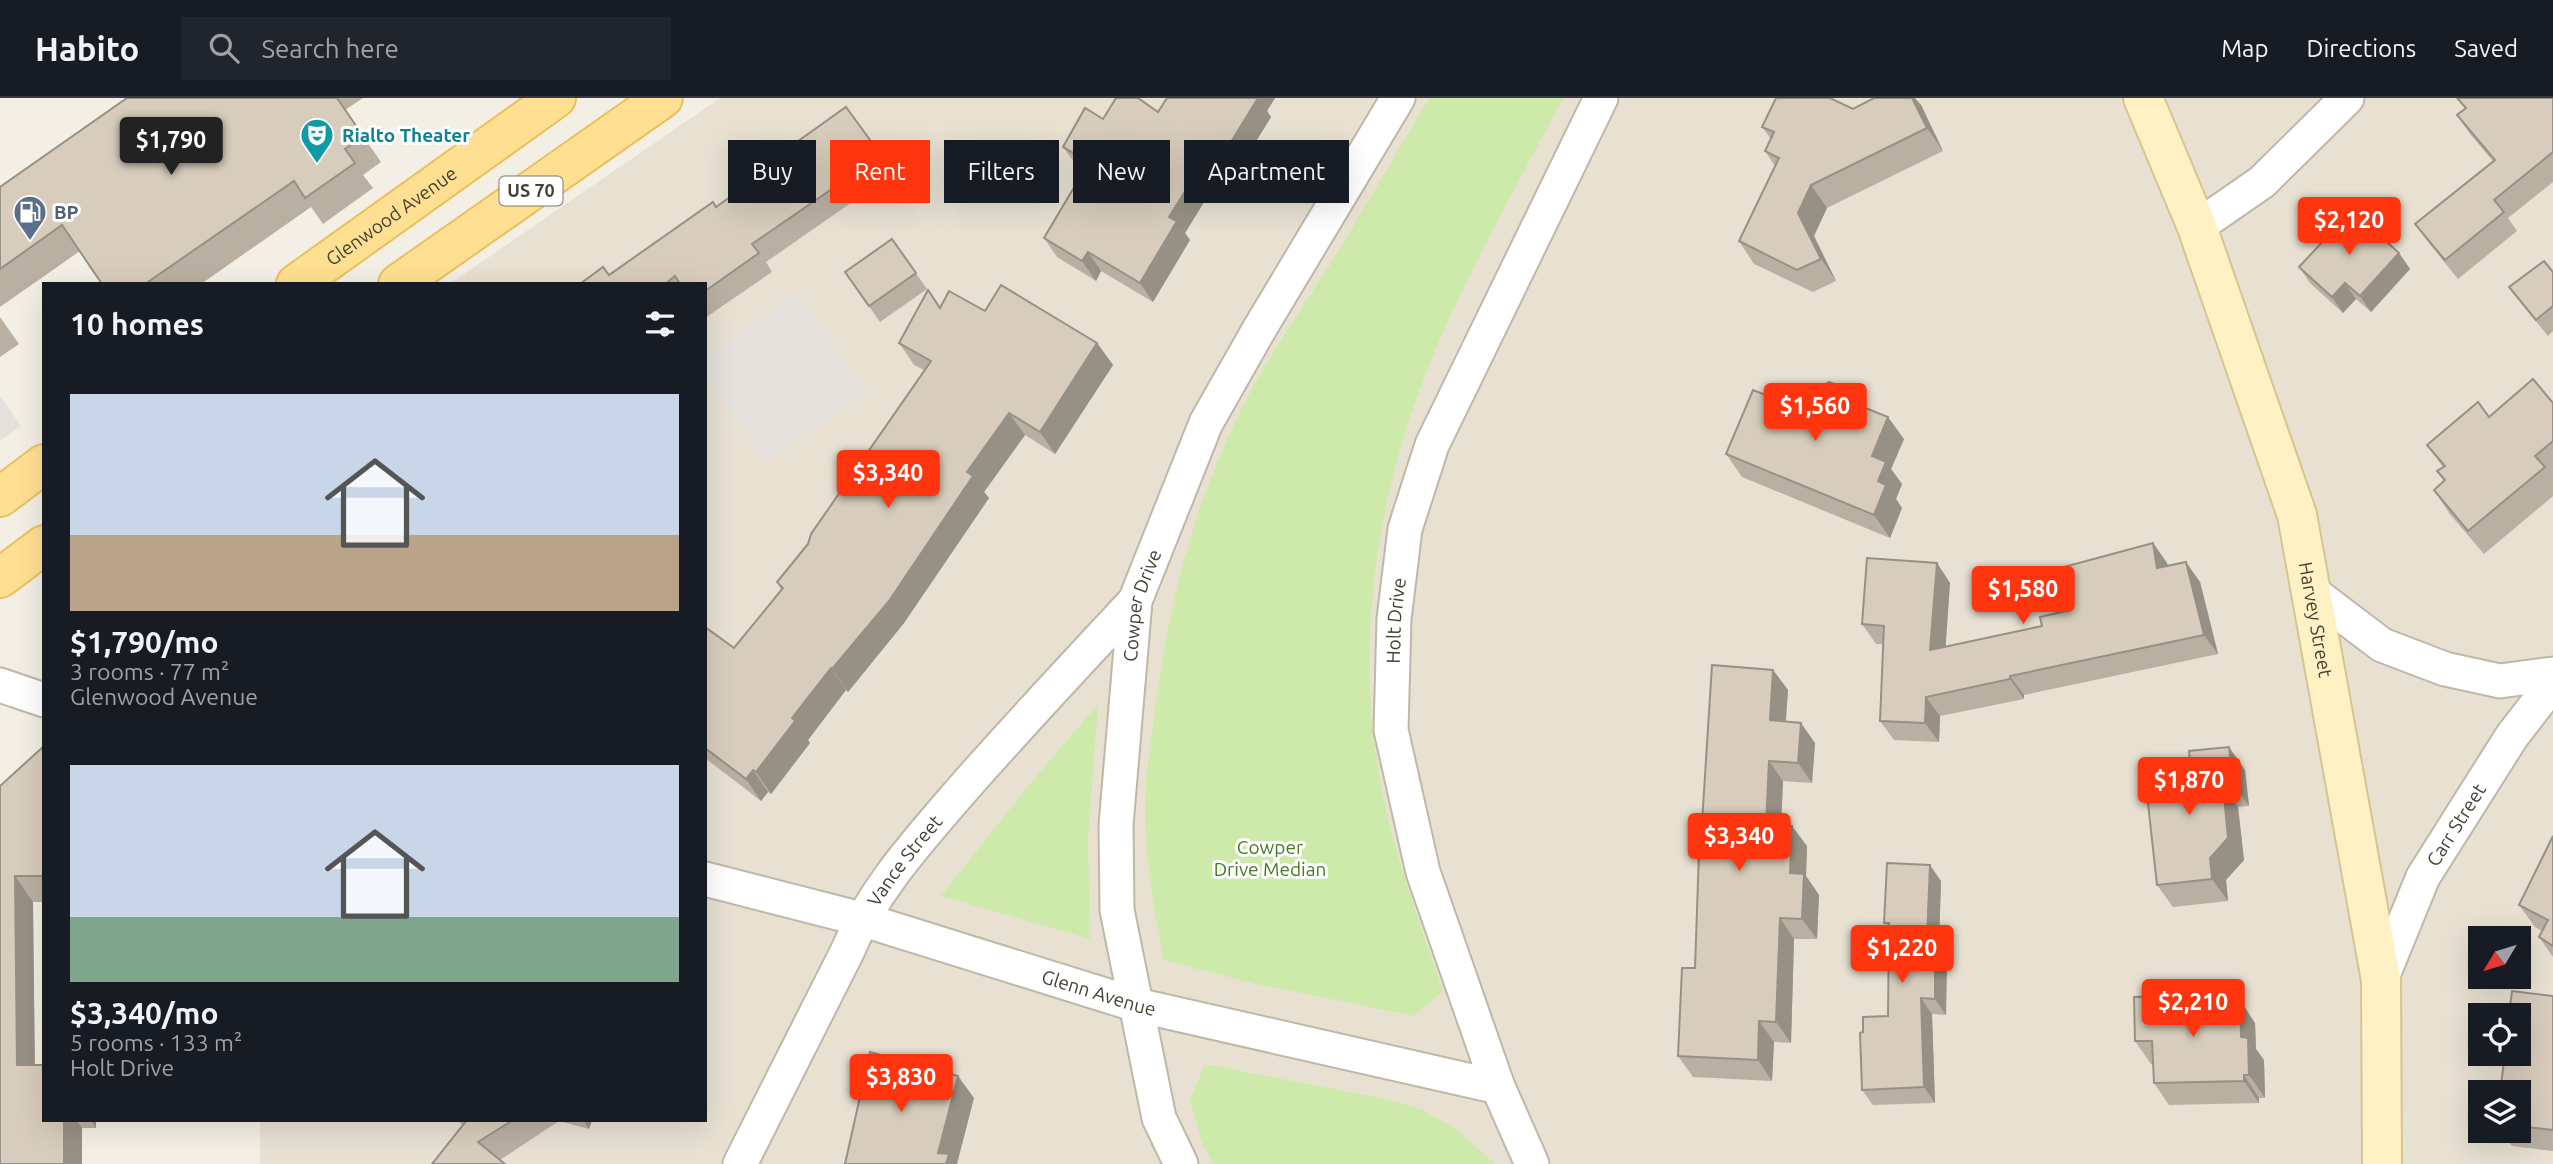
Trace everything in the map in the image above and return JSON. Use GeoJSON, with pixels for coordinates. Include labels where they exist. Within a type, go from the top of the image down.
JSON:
{"type":"FeatureCollection","features":[{"type":"Feature","properties":{"kind":"main road","name":"Glenwood Avenue"},"geometry":{"type":"LineString","coordinates":[[299,282],[556,98]]}},
{"type":"Feature","properties":{"kind":"main road","name":"US 70"},"geometry":{"type":"LineString","coordinates":[[401,282],[663,98]]}},
{"type":"Feature","properties":{"kind":"main road"},"geometry":{"type":"LineString","coordinates":[[0,497],[42,466]]}},
{"type":"Feature","properties":{"kind":"main road"},"geometry":{"type":"LineString","coordinates":[[0,578],[42,546]]}},
{"type":"Feature","properties":{"kind":"street","name":"Cowper Drive"},"geometry":{"type":"LineString","coordinates":[[1181,1164],[1159,1118],[1117,911],[1116,825],[1135,601],[1206,423],[1398,98]]}},
{"type":"Feature","properties":{"kind":"street","name":"Holt Drive"},"geometry":{"type":"LineString","coordinates":[[1531,1164],[1498,1087],[1423,872],[1391,730],[1394,620],[1405,530],[1432,445],[1601,98]]}},
{"type":"Feature","properties":{"kind":"street","name":"Harvey Street"},"geometry":{"type":"LineString","coordinates":[[2143,98],[2197,227],[2297,515],[2381,980],[2382,1164]]}},
{"type":"Feature","properties":{"kind":"street"},"geometry":{"type":"LineString","coordinates":[[2197,227],[2262,182],[2347,98]]}},
{"type":"Feature","properties":{"kind":"street"},"geometry":{"type":"LineString","coordinates":[[2312,592],[2382,645],[2445,669],[2500,681],[2553,674]]}},
{"type":"Feature","properties":{"kind":"street","name":"Vance Street"},"geometry":{"type":"LineString","coordinates":[[740,1164],[861,919],[906,854],[1020,723],[1135,601]]}},
{"type":"Feature","properties":{"kind":"street","name":"Carr Street"},"geometry":{"type":"LineString","coordinates":[[2381,980],[2423,877],[2512,736],[2553,683]]}},
{"type":"Feature","properties":{"kind":"street"},"geometry":{"type":"LineString","coordinates":[[0,685],[42,699]]}},
{"type":"Feature","properties":{"kind":"street","name":"Glenn Avenue"},"geometry":{"type":"LineString","coordinates":[[707,880],[861,919],[1137,1004],[1498,1087]]}},
{"type":"Feature","properties":{"kind":"shaded area"},"geometry":{"type":"Polygon","coordinates":[[[720,98],[2553,98],[2553,1164],[260,1164],[260,1122],[707,1122],[707,282],[452,282],[720,98]]]}},
{"type":"Feature","properties":{"kind":"shaded area"},"geometry":{"type":"Polygon","coordinates":[[[797,292],[866,393],[766,461],[707,378],[707,356],[797,292]]]}},
{"type":"Feature","properties":{"kind":"shaded area"},"geometry":{"type":"Polygon","coordinates":[[[0,396],[21,426],[0,441],[0,396]]]}},
{"type":"Feature","properties":{"kind":"green space","name":"Cowper Drive Median"},"geometry":{"type":"Polygon","coordinates":[[[1429,98],[1563,98],[1490,236],[1439,342],[1407,427],[1382,527],[1370,630],[1373,733],[1393,837],[1443,991],[1414,1016],[1256,984],[1163,960],[1149,872],[1145,806],[1149,756],[1166,639],[1184,561],[1209,484],[1241,410],[1261,373],[1342,245],[1429,98]]]}},
{"type":"Feature","properties":{"kind":"green space"},"geometry":{"type":"Polygon","coordinates":[[[1098,704],[1088,840],[1090,939],[941,896],[1028,786],[1098,704]]]}},
{"type":"Feature","properties":{"kind":"green space"},"geometry":{"type":"Polygon","coordinates":[[[1205,1064],[1386,1099],[1423,1110],[1457,1130],[1495,1164],[1213,1164],[1202,1143],[1190,1100],[1205,1064]]]}},
{"type":"Feature","properties":{"kind":"building"},"geometry":{"type":"Polygon","coordinates":[[[127,98],[337,98],[363,136],[345,149],[355,163],[305,198],[294,181],[148,282],[101,282],[62,225],[0,269],[0,187],[127,98]]]}},
{"type":"Feature","properties":{"kind":"building"},"geometry":{"type":"Polygon","coordinates":[[[1116,98],[1138,98],[1158,112],[1167,98],[1258,98],[1232,140],[1184,140],[1184,193],[1169,217],[1177,221],[1140,283],[1088,252],[1082,261],[1044,238],[1073,189],[1073,203],[1170,203],[1170,140],[1073,140],[1073,153],[1063,147],[1085,108],[1103,119],[1116,98]]]}},
{"type":"Feature","properties":{"kind":"building"},"geometry":{"type":"Polygon","coordinates":[[[1776,98],[1830,98],[1853,109],[1874,98],[1912,98],[1927,128],[1811,185],[1798,213],[1821,259],[1797,270],[1739,241],[1779,158],[1765,151],[1774,132],[1762,127],[1776,98]]]}},
{"type":"Feature","properties":{"kind":"building"},"geometry":{"type":"Polygon","coordinates":[[[2457,98],[2553,98],[2553,152],[2494,200],[2504,212],[2445,260],[2415,224],[2495,160],[2457,115],[2466,108],[2457,98]]]}},
{"type":"Feature","properties":{"kind":"building"},"geometry":{"type":"Polygon","coordinates":[[[846,107],[870,140],[830,140],[830,190],[816,200],[816,140],[800,140],[846,107]]]}},
{"type":"Feature","properties":{"kind":"building"},"geometry":{"type":"Polygon","coordinates":[[[728,198],[728,203],[811,203],[752,244],[759,253],[707,290],[707,282],[679,282],[675,276],[668,282],[583,282],[603,267],[609,275],[713,202],[716,207],[728,198]]]}},
{"type":"Feature","properties":{"kind":"building"},"geometry":{"type":"Polygon","coordinates":[[[2352,210],[2399,253],[2360,296],[2345,283],[2332,297],[2299,267],[2352,210]]]}},
{"type":"Feature","properties":{"kind":"building"},"geometry":{"type":"Polygon","coordinates":[[[892,239],[916,273],[869,306],[845,272],[892,239]]]}},
{"type":"Feature","properties":{"kind":"building"},"geometry":{"type":"Polygon","coordinates":[[[2544,261],[2553,272],[2553,306],[2536,320],[2509,287],[2544,261]]]}},
{"type":"Feature","properties":{"kind":"building"},"geometry":{"type":"Polygon","coordinates":[[[1001,285],[1097,343],[1040,432],[1009,413],[967,472],[973,476],[889,601],[792,718],[795,721],[756,772],[753,770],[746,779],[707,750],[707,628],[734,648],[783,588],[777,582],[808,544],[811,534],[931,361],[899,343],[928,290],[940,308],[949,291],[985,311],[1001,285]]]}},
{"type":"Feature","properties":{"kind":"building"},"geometry":{"type":"Polygon","coordinates":[[[2533,379],[2553,403],[2553,441],[2535,456],[2545,467],[2468,531],[2434,490],[2445,480],[2437,471],[2445,466],[2427,445],[2478,402],[2489,417],[2533,379]]]}},
{"type":"Feature","properties":{"kind":"building"},"geometry":{"type":"Polygon","coordinates":[[[1829,382],[1852,391],[1858,405],[1888,417],[1872,456],[1886,462],[1878,481],[1886,485],[1874,515],[1726,454],[1753,390],[1771,397],[1776,387],[1799,397],[1829,382]]]}},
{"type":"Feature","properties":{"kind":"building"},"geometry":{"type":"Polygon","coordinates":[[[2153,543],[2157,568],[2186,562],[2204,635],[2010,676],[2010,679],[1926,697],[1925,723],[1880,721],[1884,626],[1862,624],[1867,558],[1937,563],[1930,650],[2042,626],[2040,617],[2066,611],[2062,597],[2070,596],[2064,567],[2153,543]]]}},
{"type":"Feature","properties":{"kind":"building"},"geometry":{"type":"Polygon","coordinates":[[[1712,665],[1773,670],[1770,720],[1801,723],[1798,763],[1769,761],[1766,825],[1792,826],[1790,873],[1804,874],[1802,919],[1780,918],[1776,1022],[1759,1021],[1758,1060],[1678,1056],[1682,968],[1695,968],[1700,823],[1712,665]]]}},
{"type":"Feature","properties":{"kind":"building"},"geometry":{"type":"Polygon","coordinates":[[[2229,747],[2233,783],[2223,785],[2228,838],[2210,858],[2212,879],[2157,885],[2145,776],[2191,771],[2189,751],[2229,747]]]}},
{"type":"Feature","properties":{"kind":"building"},"geometry":{"type":"Polygon","coordinates":[[[42,748],[42,876],[15,876],[17,1065],[42,1065],[42,1122],[64,1122],[64,1164],[0,1164],[0,786],[42,748]]]}},
{"type":"Feature","properties":{"kind":"building"},"geometry":{"type":"Polygon","coordinates":[[[2553,836],[2553,946],[2539,937],[2548,920],[2519,905],[2553,836]]]}},
{"type":"Feature","properties":{"kind":"building"},"geometry":{"type":"Polygon","coordinates":[[[1887,863],[1930,865],[1927,938],[1935,938],[1935,999],[1921,998],[1924,1087],[1862,1090],[1860,1033],[1863,1032],[1863,1017],[1888,1016],[1889,923],[1884,923],[1887,863]]]}},
{"type":"Feature","properties":{"kind":"building"},"geometry":{"type":"Polygon","coordinates":[[[2512,991],[2553,996],[2553,1130],[2531,1127],[2531,1080],[2502,1080],[2503,1066],[2531,1066],[2531,1003],[2510,1003],[2512,991]]]}},
{"type":"Feature","properties":{"kind":"building"},"geometry":{"type":"Polygon","coordinates":[[[2174,996],[2174,1002],[2240,1000],[2241,1037],[2248,1038],[2249,1075],[2244,1075],[2244,1081],[2154,1083],[2152,1041],[2135,1041],[2134,997],[2174,996]]]}},
{"type":"Feature","properties":{"kind":"building"},"geometry":{"type":"Polygon","coordinates":[[[870,1052],[958,1076],[938,1153],[949,1154],[946,1164],[845,1164],[870,1052]]]}},
{"type":"Feature","properties":{"kind":"building"},"geometry":{"type":"Polygon","coordinates":[[[465,1122],[510,1122],[478,1142],[505,1164],[432,1164],[465,1122]]]}},
{"type":"Feature","properties":{"kind":"place","name":"Rialto Theater"},"geometry":{"type":"Point","coordinates":[317,165]}},
{"type":"Feature","properties":{"kind":"place","name":"BP"},"geometry":{"type":"Point","coordinates":[30,242]}}]}
